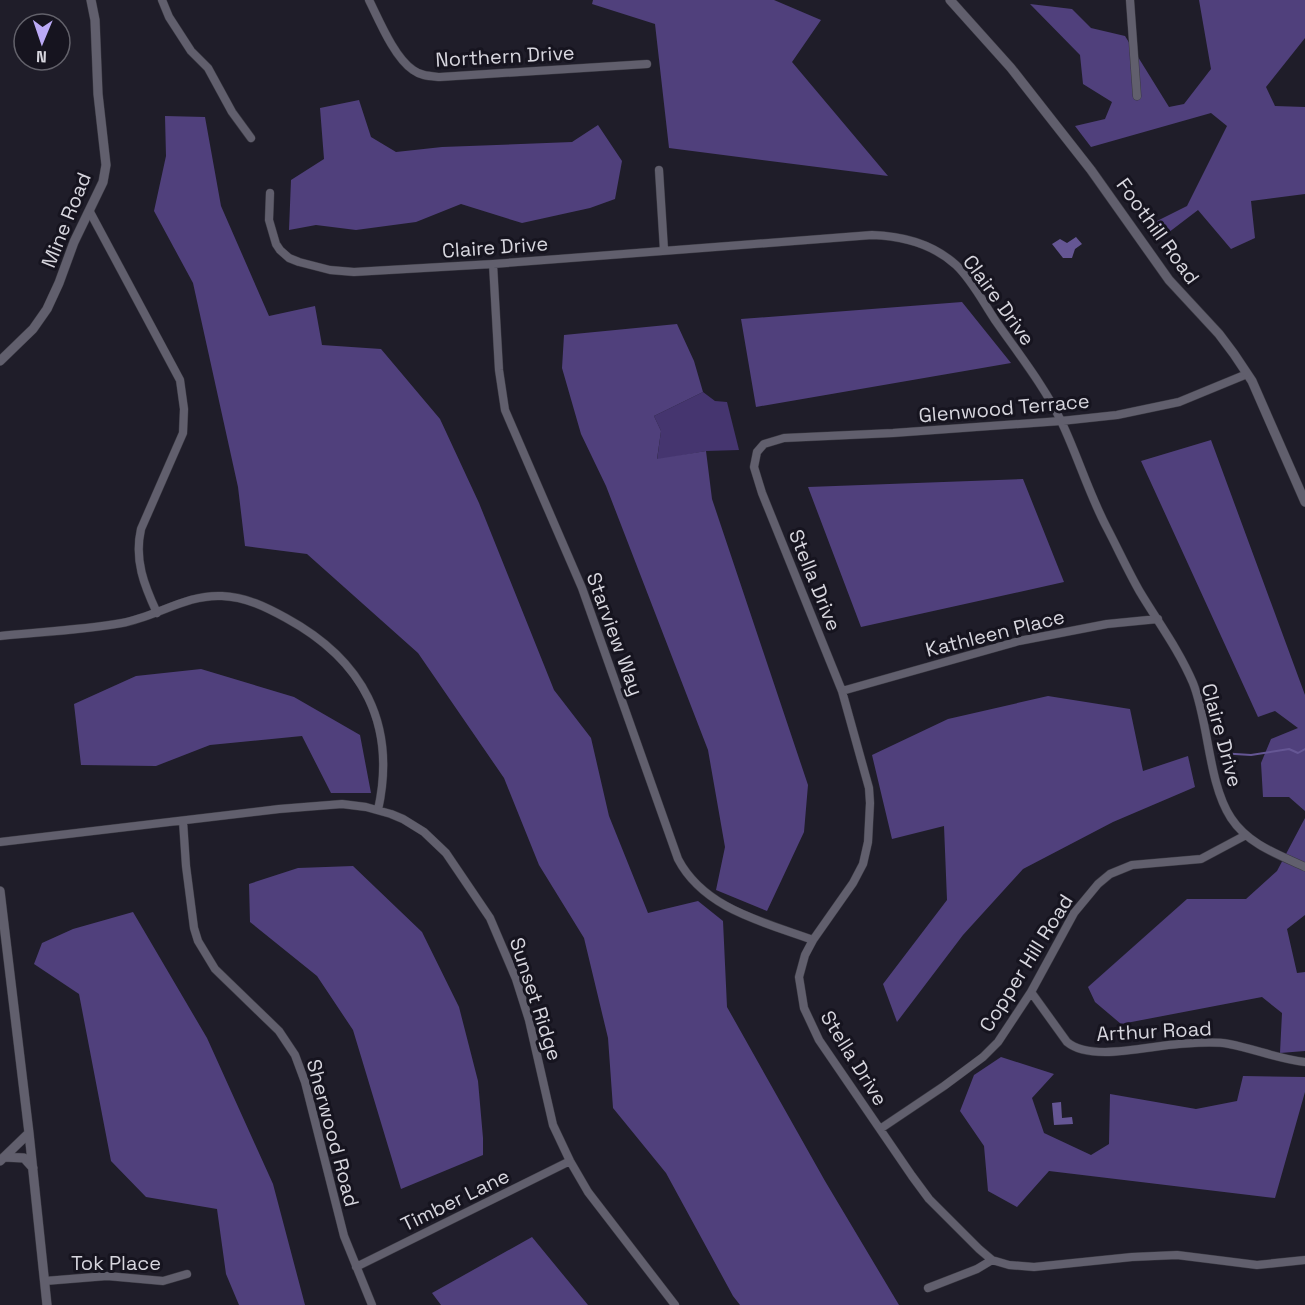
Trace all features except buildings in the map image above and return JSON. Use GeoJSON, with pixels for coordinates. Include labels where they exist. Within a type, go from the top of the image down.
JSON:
{"type":"FeatureCollection","features":[{"type":"Feature","properties":{"kind":"street","name":"Mine Road"},"geometry":{"type":"LineString","coordinates":[[0,361],[27,334],[47,309],[60,283],[74,242],[103,182],[106,165],[98,94],[95,20],[91,0]]}},
{"type":"Feature","properties":{"kind":"street"},"geometry":{"type":"LineString","coordinates":[[162,0],[169,17],[191,51],[208,68],[232,112],[251,138]]}},
{"type":"Feature","properties":{"kind":"street","name":"Northern Drive"},"geometry":{"type":"LineString","coordinates":[[369,0],[394,48],[408,66],[425,76],[440,78],[647,64]]}},
{"type":"Feature","properties":{"kind":"street","name":"Foothill Road"},"geometry":{"type":"LineString","coordinates":[[950,0],[1011,68],[1091,170],[1169,280],[1219,334],[1247,374],[1269,418],[1305,502]]}},
{"type":"Feature","properties":{"kind":"street"},"geometry":{"type":"LineString","coordinates":[[1130,0],[1137,96]]}},
{"type":"Feature","properties":{"kind":"street"},"geometry":{"type":"LineString","coordinates":[[659,170],[664,250]]}},
{"type":"Feature","properties":{"kind":"street","name":"Claire Drive"},"geometry":{"type":"LineString","coordinates":[[270,193],[269,220],[276,244],[289,258],[330,270],[354,272],[493,264],[872,235],[890,235],[929,247],[954,263],[1040,386],[1061,421],[1105,524],[1140,591],[1178,651],[1193,683],[1204,722],[1218,790],[1225,807],[1246,835],[1259,845],[1305,867]]}},
{"type":"Feature","properties":{"kind":"street"},"geometry":{"type":"LineString","coordinates":[[90,212],[180,380],[184,409],[183,433],[139,538],[138,559],[141,574],[157,613]]}},
{"type":"Feature","properties":{"kind":"street","name":"Starview Way"},"geometry":{"type":"LineString","coordinates":[[493,264],[499,370],[505,410],[582,588],[678,859],[685,873],[700,890],[723,904],[813,940]]}},
{"type":"Feature","properties":{"kind":"street","name":"Glenwood Terrace"},"geometry":{"type":"LineString","coordinates":[[760,448],[764,444],[784,438],[900,433],[1117,415],[1164,406],[1227,384],[1247,374]]}},
{"type":"Feature","properties":{"kind":"street","name":"Stella Drive"},"geometry":{"type":"LineString","coordinates":[[760,448],[755,457],[755,472],[842,692],[869,788],[870,827],[863,864],[805,955],[800,977],[804,1008],[819,1040],[928,1197],[992,1260]]}},
{"type":"Feature","properties":{"kind":"street"},"geometry":{"type":"LineString","coordinates":[[0,636],[121,624],[142,619],[200,597],[222,596],[263,605],[301,626],[340,658],[362,684],[375,711],[379,727],[384,776],[378,810]]}},
{"type":"Feature","properties":{"kind":"street","name":"Kathleen Place"},"geometry":{"type":"LineString","coordinates":[[842,692],[1019,641],[1107,624],[1158,619]]}},
{"type":"Feature","properties":{"kind":"street","name":"Sunset Ridge"},"geometry":{"type":"LineString","coordinates":[[0,842],[279,808],[342,804],[378,810],[403,819],[432,838],[453,862],[490,918],[516,979],[529,1020],[554,1125],[570,1161],[588,1192],[675,1305]]}},
{"type":"Feature","properties":{"kind":"street","name":"Sherwood Road"},"geometry":{"type":"LineString","coordinates":[[183,821],[186,866],[194,928],[198,941],[215,969],[279,1031],[295,1055],[305,1083],[344,1236],[372,1305]]}},
{"type":"Feature","properties":{"kind":"street","name":"Copper Hill Road"},"geometry":{"type":"LineString","coordinates":[[880,1129],[982,1057],[998,1042],[1031,992],[1082,901],[1110,874],[1132,866],[1201,859],[1220,851],[1246,835]]}},
{"type":"Feature","properties":{"kind":"street"},"geometry":{"type":"LineString","coordinates":[[0,891],[47,1305]]}},
{"type":"Feature","properties":{"kind":"street","name":"Arthur Road"},"geometry":{"type":"LineString","coordinates":[[1031,992],[1067,1042],[1085,1051],[1103,1052],[1220,1042],[1305,1062]]}},
{"type":"Feature","properties":{"kind":"street"},"geometry":{"type":"LineString","coordinates":[[2,1159],[29,1132]]}},
{"type":"Feature","properties":{"kind":"street"},"geometry":{"type":"LineString","coordinates":[[2,1159],[24,1158],[33,1168]]}},
{"type":"Feature","properties":{"kind":"street","name":"Timber Lane"},"geometry":{"type":"LineString","coordinates":[[356,1267],[570,1161]]}},
{"type":"Feature","properties":{"kind":"street"},"geometry":{"type":"LineString","coordinates":[[928,1288],[977,1269],[992,1260],[1009,1265],[1034,1266],[1177,1255],[1257,1266],[1305,1260]]}},
{"type":"Feature","properties":{"kind":"street","name":"Tok Place"},"geometry":{"type":"LineString","coordinates":[[45,1281],[107,1276],[163,1281],[187,1274]]}},
{"type":"Feature","properties":{"kind":"shaded area"},"geometry":{"type":"Polygon","coordinates":[[[593,0],[774,0],[821,20],[792,62],[888,176],[669,148],[655,24],[592,4],[593,0]]]}},
{"type":"Feature","properties":{"kind":"shaded area"},"geometry":{"type":"Polygon","coordinates":[[[1199,0],[1305,0],[1305,38],[1266,87],[1275,106],[1305,107],[1305,194],[1251,201],[1255,238],[1231,249],[1198,210],[1160,239],[1149,225],[1187,206],[1227,126],[1211,113],[1091,147],[1075,126],[1105,119],[1112,102],[1083,84],[1080,55],[1030,4],[1072,9],[1091,28],[1125,36],[1169,107],[1184,104],[1211,69],[1199,0]]]}},
{"type":"Feature","properties":{"kind":"shaded area"},"geometry":{"type":"Polygon","coordinates":[[[359,100],[371,137],[396,152],[442,147],[572,142],[598,125],[622,161],[615,199],[590,208],[522,223],[461,204],[416,222],[356,230],[316,225],[289,230],[291,180],[324,159],[320,108],[359,100]]]}},
{"type":"Feature","properties":{"kind":"shaded area"},"geometry":{"type":"Polygon","coordinates":[[[165,116],[205,117],[221,206],[269,316],[315,306],[322,345],[381,349],[440,419],[479,503],[554,690],[591,738],[609,816],[648,913],[698,901],[723,921],[727,1007],[825,1181],[899,1305],[740,1305],[666,1173],[613,1108],[608,1038],[584,938],[539,865],[504,778],[418,653],[307,554],[245,546],[238,487],[193,283],[154,211],[166,156],[165,116]]]}},
{"type":"Feature","properties":{"kind":"shaded area"},"geometry":{"type":"Polygon","coordinates":[[[1076,237],[1082,244],[1075,249],[1072,258],[1063,258],[1052,244],[1060,239],[1067,243],[1076,237]]]}},
{"type":"Feature","properties":{"kind":"shaded area"},"geometry":{"type":"Polygon","coordinates":[[[962,302],[1011,363],[756,407],[741,319],[962,302]]]}},
{"type":"Feature","properties":{"kind":"shaded area"},"geometry":{"type":"Polygon","coordinates":[[[677,324],[694,361],[703,392],[654,416],[661,431],[657,459],[706,451],[712,499],[808,785],[804,832],[767,911],[716,890],[725,847],[708,750],[606,486],[581,434],[562,368],[564,335],[677,324]]]}},
{"type":"Feature","properties":{"kind":"shaded area"},"geometry":{"type":"Polygon","coordinates":[[[703,392],[715,401],[727,402],[739,450],[706,451],[657,460],[661,431],[654,416],[703,392]]]}},
{"type":"Feature","properties":{"kind":"shaded area"},"geometry":{"type":"Polygon","coordinates":[[[1211,440],[1305,695],[1305,811],[1289,797],[1263,797],[1261,763],[1271,739],[1298,728],[1275,711],[1258,717],[1141,461],[1211,440]]]}},
{"type":"Feature","properties":{"kind":"shaded area"},"geometry":{"type":"Polygon","coordinates":[[[1023,479],[1064,582],[861,627],[808,487],[1023,479]]]}},
{"type":"Feature","properties":{"kind":"shaded area"},"geometry":{"type":"Polygon","coordinates":[[[201,669],[294,697],[360,735],[371,793],[331,793],[302,736],[210,745],[156,766],[81,765],[74,704],[136,676],[201,669]]]}},
{"type":"Feature","properties":{"kind":"shaded area"},"geometry":{"type":"Polygon","coordinates":[[[1048,696],[1130,709],[1143,771],[1188,756],[1195,787],[1113,822],[1023,869],[963,935],[897,1022],[883,984],[947,900],[944,826],[892,839],[872,755],[948,719],[1048,696]]]}},
{"type":"Feature","properties":{"kind":"shaded area"},"geometry":{"type":"Polygon","coordinates":[[[1305,818],[1305,915],[1287,929],[1297,973],[1305,972],[1305,1051],[1280,1053],[1282,1013],[1262,997],[1121,1024],[1095,1002],[1088,987],[1187,899],[1246,899],[1277,871],[1305,818]]]}},
{"type":"Feature","properties":{"kind":"shaded area"},"geometry":{"type":"Polygon","coordinates":[[[353,866],[422,932],[459,1007],[478,1081],[483,1155],[401,1189],[353,1030],[317,976],[250,922],[249,884],[298,868],[353,866]]]}},
{"type":"Feature","properties":{"kind":"shaded area"},"geometry":{"type":"Polygon","coordinates":[[[133,912],[207,1038],[273,1184],[305,1305],[239,1305],[226,1274],[217,1209],[146,1197],[111,1161],[79,994],[34,964],[42,943],[73,929],[133,912]]]}},
{"type":"Feature","properties":{"kind":"shaded area"},"geometry":{"type":"Polygon","coordinates":[[[1001,1057],[1054,1074],[1032,1098],[1044,1133],[1091,1155],[1109,1144],[1110,1094],[1196,1109],[1237,1101],[1243,1076],[1305,1077],[1305,1092],[1275,1198],[1049,1171],[1017,1207],[988,1191],[984,1146],[960,1111],[974,1075],[1001,1057]]]}},
{"type":"Feature","properties":{"kind":"shaded area"},"geometry":{"type":"Polygon","coordinates":[[[1061,1102],[1062,1118],[1072,1117],[1073,1124],[1054,1125],[1052,1103],[1061,1102]]]}},
{"type":"Feature","properties":{"kind":"shaded area"},"geometry":{"type":"Polygon","coordinates":[[[532,1237],[588,1305],[441,1305],[432,1293],[532,1237]]]}},
{"type":"Feature","properties":{"kind":"waterway"},"geometry":{"type":"LineString","coordinates":[[1219,753],[1251,755],[1289,749],[1298,753],[1305,749]]}}]}
